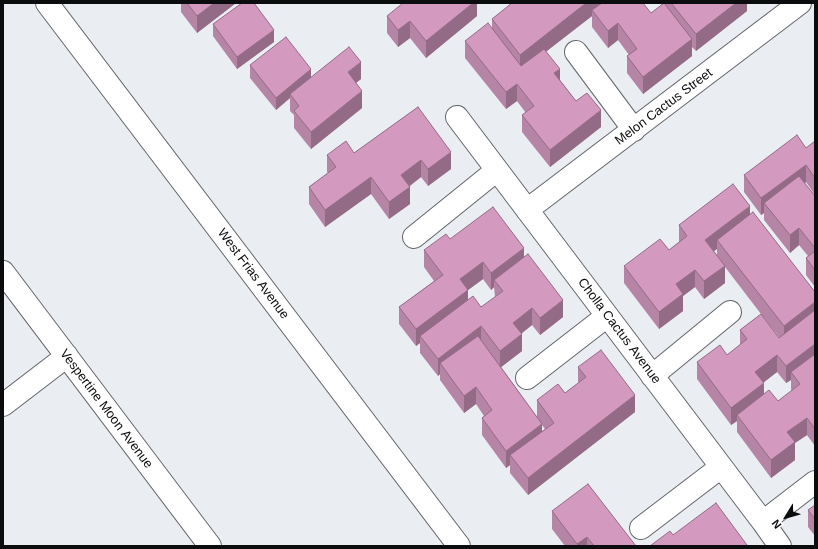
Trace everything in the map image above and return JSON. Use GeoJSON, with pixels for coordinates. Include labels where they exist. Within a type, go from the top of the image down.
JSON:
{"type":"FeatureCollection","features":[{"type":"Feature","properties":{"kind":"street","name":"West Frias Avenue"},"geometry":{"type":"LineString","coordinates":[[47,3],[460,546]]}},
{"type":"Feature","properties":{"kind":"street","name":"Melon Cactus Street"},"geometry":{"type":"LineString","coordinates":[[528,210],[634,130],[777,10],[800,3]]}},
{"type":"Feature","properties":{"kind":"street"},"geometry":{"type":"LineString","coordinates":[[576,52],[634,130]]}},
{"type":"Feature","properties":{"kind":"street","name":"Cholla Cactus Avenue"},"geometry":{"type":"LineString","coordinates":[[457,117],[780,546]]}},
{"type":"Feature","properties":{"kind":"street"},"geometry":{"type":"LineString","coordinates":[[414,237],[497,170]]}},
{"type":"Feature","properties":{"kind":"street","name":"Vespertine Moon Avenue"},"geometry":{"type":"LineString","coordinates":[[3,272],[210,546]]}},
{"type":"Feature","properties":{"kind":"street"},"geometry":{"type":"LineString","coordinates":[[652,376],[730,312]]}},
{"type":"Feature","properties":{"kind":"street"},"geometry":{"type":"LineString","coordinates":[[527,378],[607,316]]}},
{"type":"Feature","properties":{"kind":"street"},"geometry":{"type":"LineString","coordinates":[[3,405],[67,356]]}},
{"type":"Feature","properties":{"kind":"street"},"geometry":{"type":"LineString","coordinates":[[641,528],[721,467]]}},
{"type":"Feature","properties":{"kind":"street"},"geometry":{"type":"LineString","coordinates":[[763,522],[815,482]]}},
{"type":"Feature","properties":{"kind":"building"},"geometry":{"type":"Polygon","coordinates":[[[187,3],[214,3],[197,16],[187,3]]]}},
{"type":"Feature","properties":{"kind":"building"},"geometry":{"type":"Polygon","coordinates":[[[242,3],[254,3],[274,30],[237,57],[213,24],[242,3]]]}},
{"type":"Feature","properties":{"kind":"building"},"geometry":{"type":"Polygon","coordinates":[[[403,3],[473,3],[426,41],[410,21],[398,30],[387,16],[403,3]]]}},
{"type":"Feature","properties":{"kind":"building"},"geometry":{"type":"Polygon","coordinates":[[[512,3],[586,3],[520,55],[492,19],[512,3]]]}},
{"type":"Feature","properties":{"kind":"building"},"geometry":{"type":"Polygon","coordinates":[[[602,3],[643,3],[651,13],[664,3],[692,39],[643,77],[627,56],[637,49],[618,23],[608,31],[592,10],[602,3]]]}},
{"type":"Feature","properties":{"kind":"building"},"geometry":{"type":"Polygon","coordinates":[[[671,3],[736,3],[696,34],[671,3]]]}},
{"type":"Feature","properties":{"kind":"building"},"geometry":{"type":"Polygon","coordinates":[[[488,23],[521,66],[544,49],[560,69],[554,73],[576,101],[587,93],[601,110],[550,150],[522,115],[534,106],[517,84],[506,92],[465,41],[488,23]]]}},
{"type":"Feature","properties":{"kind":"building"},"geometry":{"type":"Polygon","coordinates":[[[286,37],[311,69],[276,98],[250,65],[286,37]]]}},
{"type":"Feature","properties":{"kind":"building"},"geometry":{"type":"Polygon","coordinates":[[[349,47],[361,62],[348,72],[362,91],[311,132],[294,111],[299,106],[290,94],[349,47]]]}},
{"type":"Feature","properties":{"kind":"building"},"geometry":{"type":"Polygon","coordinates":[[[418,107],[451,152],[428,169],[421,160],[401,175],[410,187],[389,202],[371,177],[325,210],[309,187],[336,167],[327,155],[346,141],[354,153],[418,107]]]}},
{"type":"Feature","properties":{"kind":"building"},"geometry":{"type":"Polygon","coordinates":[[[797,135],[806,148],[815,141],[815,178],[806,165],[761,198],[744,175],[797,135]]]}},
{"type":"Feature","properties":{"kind":"building"},"geometry":{"type":"Polygon","coordinates":[[[799,176],[815,196],[815,248],[799,228],[790,235],[764,203],[799,176]]]}},
{"type":"Feature","properties":{"kind":"building"},"geometry":{"type":"Polygon","coordinates":[[[733,184],[750,206],[705,240],[725,266],[704,281],[695,270],[676,284],[683,294],[659,312],[624,266],[660,239],[669,250],[687,236],[679,225],[733,184]]]}},
{"type":"Feature","properties":{"kind":"building"},"geometry":{"type":"Polygon","coordinates":[[[493,207],[524,248],[491,273],[483,262],[460,279],[468,290],[416,329],[399,307],[443,275],[424,250],[446,234],[450,239],[493,207]]]}},
{"type":"Feature","properties":{"kind":"building"},"geometry":{"type":"Polygon","coordinates":[[[753,212],[815,292],[815,302],[784,326],[717,240],[753,212]]]}},
{"type":"Feature","properties":{"kind":"building"},"geometry":{"type":"Polygon","coordinates":[[[815,251],[815,270],[806,258],[815,251]]]}},
{"type":"Feature","properties":{"kind":"building"},"geometry":{"type":"Polygon","coordinates":[[[528,254],[563,300],[540,318],[532,308],[513,323],[522,334],[500,351],[481,326],[438,359],[420,336],[473,296],[481,307],[503,291],[494,280],[528,254]]]}},
{"type":"Feature","properties":{"kind":"building"},"geometry":{"type":"Polygon","coordinates":[[[815,310],[815,344],[786,366],[777,355],[755,372],[764,383],[731,408],[697,362],[720,345],[727,355],[747,339],[740,330],[761,314],[779,338],[815,310]]]}},
{"type":"Feature","properties":{"kind":"building"},"geometry":{"type":"Polygon","coordinates":[[[478,336],[542,424],[506,451],[482,418],[492,410],[476,387],[464,396],[440,363],[478,336]]]}},
{"type":"Feature","properties":{"kind":"building"},"geometry":{"type":"Polygon","coordinates":[[[601,350],[635,395],[528,478],[510,455],[554,423],[537,400],[558,384],[565,393],[586,377],[578,367],[601,350]]]}},
{"type":"Feature","properties":{"kind":"building"},"geometry":{"type":"Polygon","coordinates":[[[815,354],[815,429],[807,418],[787,432],[795,442],[771,460],[737,415],[769,390],[778,401],[800,384],[791,372],[815,354]]]}},
{"type":"Feature","properties":{"kind":"building"},"geometry":{"type":"Polygon","coordinates":[[[588,484],[636,546],[594,546],[587,537],[577,544],[552,511],[588,484]]]}},
{"type":"Feature","properties":{"kind":"building"},"geometry":{"type":"Polygon","coordinates":[[[716,503],[747,545],[650,546],[670,531],[673,535],[716,503]]]}},
{"type":"Feature","properties":{"kind":"building"},"geometry":{"type":"Polygon","coordinates":[[[815,505],[815,519],[808,510],[815,505]]]}}]}
